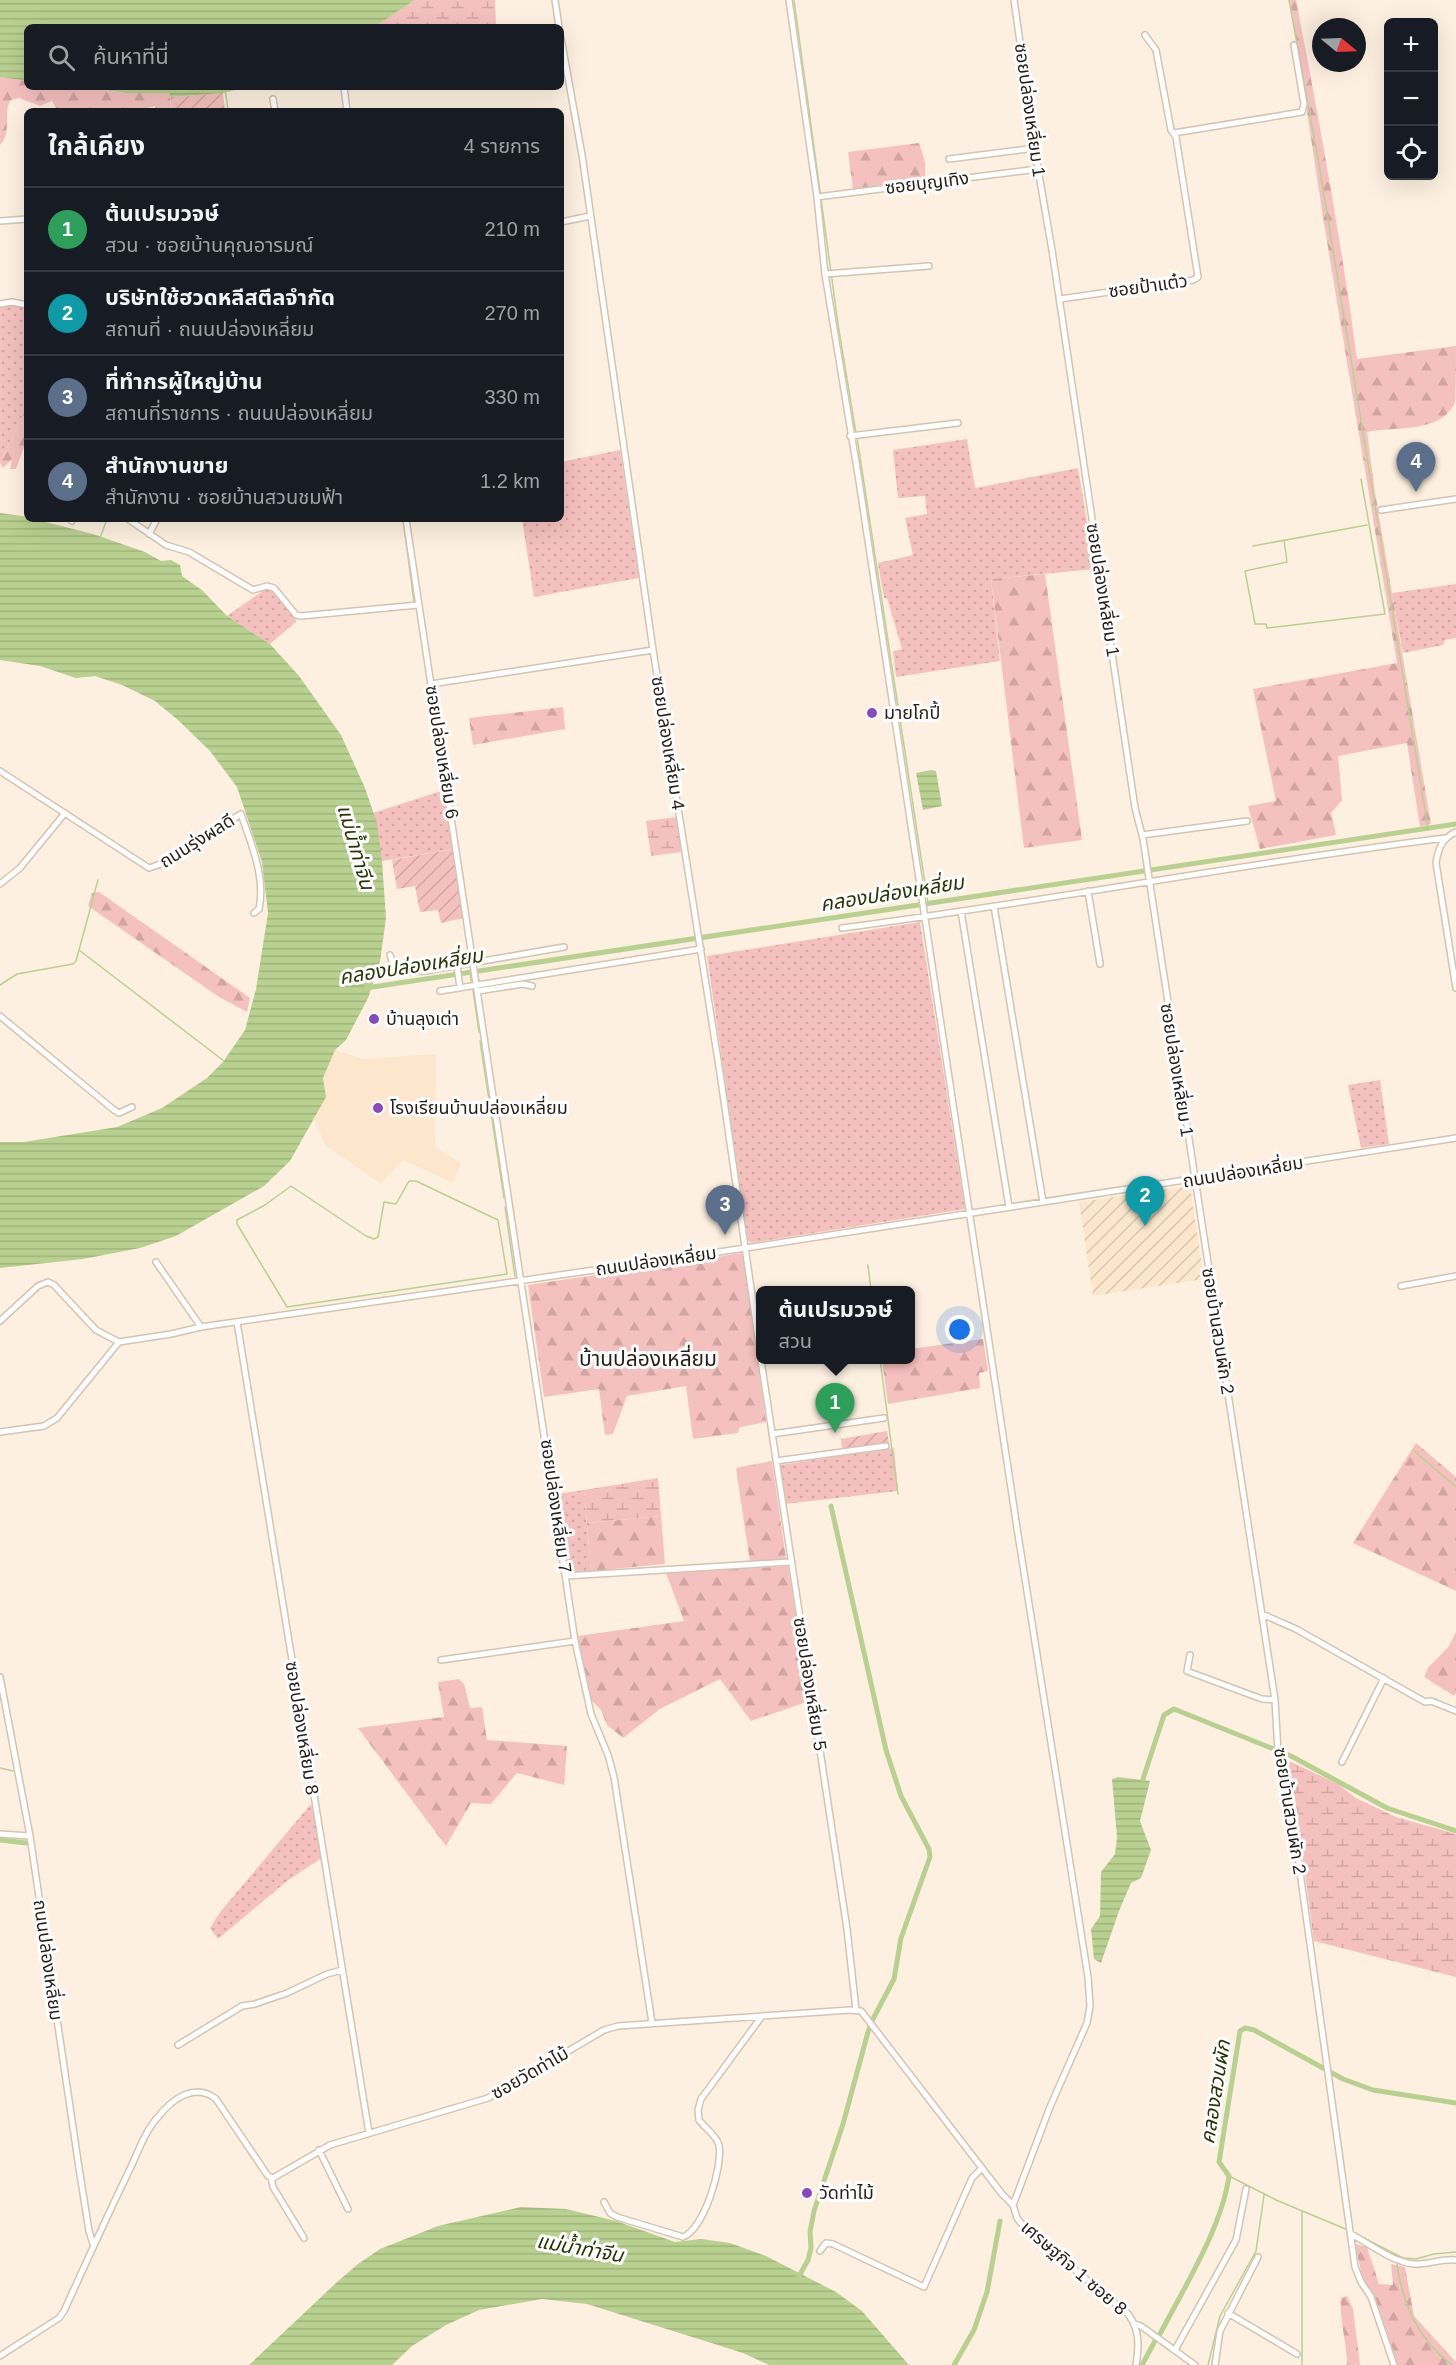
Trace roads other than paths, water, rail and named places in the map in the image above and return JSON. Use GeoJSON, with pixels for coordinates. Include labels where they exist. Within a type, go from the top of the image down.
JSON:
{"type":"FeatureCollection","features":[{"type":"Feature","properties":{"kind":"street"},"geometry":{"type":"LineString","coordinates":[[555,0],[559,24]]}},
{"type":"Feature","properties":{"kind":"street"},"geometry":{"type":"LineString","coordinates":[[789,0],[817,197],[825,274],[855,436],[923,917],[1084,1954],[1090,2006],[1087,2023],[1050,2107],[1013,2205],[1002,2194],[869,2020],[861,2011],[856,2010]]}},
{"type":"Feature","properties":{"kind":"street","name":"ซอยปล่องเหลี่ยม 1"},"geometry":{"type":"LineString","coordinates":[[1014,0],[1135,808],[1142,835],[1194,1180]]}},
{"type":"Feature","properties":{"kind":"street"},"geometry":{"type":"LineString","coordinates":[[1145,35],[1156,50],[1171,130],[1174,133],[1302,112],[1304,104],[1294,45]]}},
{"type":"Feature","properties":{"kind":"street","name":"ซอยปล่องเหลี่ยม 4"},"geometry":{"type":"LineString","coordinates":[[564,56],[746,1248]]}},
{"type":"Feature","properties":{"kind":"street"},"geometry":{"type":"LineString","coordinates":[[344,90],[347,108]]}},
{"type":"Feature","properties":{"kind":"street"},"geometry":{"type":"LineString","coordinates":[[273,99],[274,108]]}},
{"type":"Feature","properties":{"kind":"street","name":"ซอยป้าแต๋ว"},"geometry":{"type":"LineString","coordinates":[[1060,299],[1193,280],[1198,277],[1174,133]]}},
{"type":"Feature","properties":{"kind":"street"},"geometry":{"type":"LineString","coordinates":[[949,159],[1035,148]]}},
{"type":"Feature","properties":{"kind":"street","name":"ซอยบุญเทิง"},"geometry":{"type":"LineString","coordinates":[[817,197],[1038,169]]}},
{"type":"Feature","properties":{"kind":"street"},"geometry":{"type":"LineString","coordinates":[[564,221],[590,216]]}},
{"type":"Feature","properties":{"kind":"street"},"geometry":{"type":"LineString","coordinates":[[0,221],[24,219]]}},
{"type":"Feature","properties":{"kind":"street"},"geometry":{"type":"LineString","coordinates":[[825,274],[929,266]]}},
{"type":"Feature","properties":{"kind":"street"},"geometry":{"type":"LineString","coordinates":[[0,304],[12,302],[24,304]]}},
{"type":"Feature","properties":{"kind":"street"},"geometry":{"type":"LineString","coordinates":[[855,436],[958,423]]}},
{"type":"Feature","properties":{"kind":"street"},"geometry":{"type":"LineString","coordinates":[[1381,510],[1456,499]]}},
{"type":"Feature","properties":{"kind":"street"},"geometry":{"type":"LineString","coordinates":[[132,522],[171,548],[189,552],[252,590],[267,586],[274,588],[292,612],[301,616],[418,605]]}},
{"type":"Feature","properties":{"kind":"street"},"geometry":{"type":"LineString","coordinates":[[149,534],[155,522]]}},
{"type":"Feature","properties":{"kind":"street","name":"ซอยปล่องเหลี่ยม 6"},"geometry":{"type":"LineString","coordinates":[[406,522],[477,985]]}},
{"type":"Feature","properties":{"kind":"street"},"geometry":{"type":"LineString","coordinates":[[431,684],[653,650]]}},
{"type":"Feature","properties":{"kind":"street","name":"ถนนรุ่งผลดี"},"geometry":{"type":"LineString","coordinates":[[0,771],[149,868],[158,865],[241,814],[253,849],[261,889],[260,905],[254,913]]}},
{"type":"Feature","properties":{"kind":"street"},"geometry":{"type":"LineString","coordinates":[[0,884],[20,868],[65,813]]}},
{"type":"Feature","properties":{"kind":"street"},"geometry":{"type":"LineString","coordinates":[[1142,835],[1247,821]]}},
{"type":"Feature","properties":{"kind":"street"},"geometry":{"type":"LineString","coordinates":[[842,928],[1319,854],[1445,838],[1456,832]]}},
{"type":"Feature","properties":{"kind":"street"},"geometry":{"type":"LineString","coordinates":[[1445,838],[1438,852],[1436,863],[1456,988]]}},
{"type":"Feature","properties":{"kind":"street"},"geometry":{"type":"LineString","coordinates":[[1088,891],[1100,964]]}},
{"type":"Feature","properties":{"kind":"street"},"geometry":{"type":"LineString","coordinates":[[994,906],[1043,1202]]}},
{"type":"Feature","properties":{"kind":"street"},"geometry":{"type":"LineString","coordinates":[[961,911],[1009,1207]]}},
{"type":"Feature","properties":{"kind":"street"},"geometry":{"type":"LineString","coordinates":[[390,956],[394,968],[399,972],[425,971],[457,968],[564,947]]}},
{"type":"Feature","properties":{"kind":"street"},"geometry":{"type":"LineString","coordinates":[[477,985],[701,949]]}},
{"type":"Feature","properties":{"kind":"street"},"geometry":{"type":"LineString","coordinates":[[457,968],[460,984]]}},
{"type":"Feature","properties":{"kind":"street"},"geometry":{"type":"LineString","coordinates":[[440,991],[460,984],[532,986]]}},
{"type":"Feature","properties":{"kind":"street","name":"ซอยปล่องเหลี่ยม 7"},"geometry":{"type":"LineString","coordinates":[[477,985],[575,1641],[591,1714],[608,1755],[614,1777],[652,2023]]}},
{"type":"Feature","properties":{"kind":"street"},"geometry":{"type":"LineString","coordinates":[[0,1016],[114,1110],[119,1113],[132,1107]]}},
{"type":"Feature","properties":{"kind":"street","name":"ถนนปล่องเหลี่ยม"},"geometry":{"type":"LineString","coordinates":[[119,1342],[171,1335],[201,1327],[746,1248],[1456,1138]]}},
{"type":"Feature","properties":{"kind":"street","name":"ซอยบ้านสวนผัก 2"},"geometry":{"type":"LineString","coordinates":[[1194,1180],[1275,1700],[1278,1750],[1288,1786],[1357,2273],[1371,2297],[1394,2365]]}},
{"type":"Feature","properties":{"kind":"street"},"geometry":{"type":"LineString","coordinates":[[746,1248],[756,1322]]}},
{"type":"Feature","properties":{"kind":"street"},"geometry":{"type":"LineString","coordinates":[[156,1262],[201,1327]]}},
{"type":"Feature","properties":{"kind":"street"},"geometry":{"type":"LineString","coordinates":[[1401,1286],[1456,1276]]}},
{"type":"Feature","properties":{"kind":"street"},"geometry":{"type":"LineString","coordinates":[[0,1321],[38,1286],[48,1282],[54,1285],[96,1330],[119,1342],[57,1418],[44,1426],[0,1432]]}},
{"type":"Feature","properties":{"kind":"street","name":"ซอยปล่องเหลี่ยม 8"},"geometry":{"type":"LineString","coordinates":[[237,1322],[369,2133]]}},
{"type":"Feature","properties":{"kind":"street","name":"ซอยปล่องเหลี่ยม 5"},"geometry":{"type":"LineString","coordinates":[[762,1364],[847,1929],[856,2010]]}},
{"type":"Feature","properties":{"kind":"street"},"geometry":{"type":"LineString","coordinates":[[772,1434],[884,1418]]}},
{"type":"Feature","properties":{"kind":"street"},"geometry":{"type":"LineString","coordinates":[[776,1461],[886,1446]]}},
{"type":"Feature","properties":{"kind":"street"},"geometry":{"type":"LineString","coordinates":[[566,1576],[790,1562]]}},
{"type":"Feature","properties":{"kind":"street"},"geometry":{"type":"LineString","coordinates":[[1262,1614],[1296,1629],[1425,1702],[1431,1701],[1456,1711]]}},
{"type":"Feature","properties":{"kind":"street"},"geometry":{"type":"LineString","coordinates":[[441,1660],[575,1641]]}},
{"type":"Feature","properties":{"kind":"street"},"geometry":{"type":"LineString","coordinates":[[1190,1655],[1187,1671],[1262,1699],[1275,1700]]}},
{"type":"Feature","properties":{"kind":"street","name":"ถนนปล่องเหลี่ยม"},"geometry":{"type":"LineString","coordinates":[[0,1677],[30,1836],[69,2106],[93,2244]]}},
{"type":"Feature","properties":{"kind":"street"},"geometry":{"type":"LineString","coordinates":[[1342,1762],[1384,1678]]}},
{"type":"Feature","properties":{"kind":"street"},"geometry":{"type":"LineString","coordinates":[[0,1834],[30,1836]]}},
{"type":"Feature","properties":{"kind":"street"},"geometry":{"type":"LineString","coordinates":[[178,2045],[242,2006],[301,1988],[327,1974],[342,1970]]}},
{"type":"Feature","properties":{"kind":"street","name":"ซอยวัดท่าไม้"},"geometry":{"type":"LineString","coordinates":[[271,2178],[277,2177],[330,2145],[488,2098],[611,2027],[856,2010]]}},
{"type":"Feature","properties":{"kind":"street"},"geometry":{"type":"LineString","coordinates":[[604,2202],[610,2213],[626,2221],[683,2236],[693,2231],[708,2202],[719,2157],[718,2143],[699,2120],[700,2104],[710,2085],[762,2016]]}},
{"type":"Feature","properties":{"kind":"street"},"geometry":{"type":"LineString","coordinates":[[0,2356],[59,2318],[152,2125],[172,2102],[188,2093],[203,2092],[216,2099],[271,2178],[273,2187],[303,2238]]}},
{"type":"Feature","properties":{"kind":"street"},"geometry":{"type":"LineString","coordinates":[[319,2150],[348,2209]]}},
{"type":"Feature","properties":{"kind":"street"},"geometry":{"type":"LineString","coordinates":[[820,2252],[825,2243],[833,2244],[924,2287],[972,2178],[982,2168]]}},
{"type":"Feature","properties":{"kind":"street"},"geometry":{"type":"LineString","coordinates":[[1175,2350],[1236,2240],[1246,2189]]}},
{"type":"Feature","properties":{"kind":"street","name":"เศรษฐกิจ 1 ซอย 8"},"geometry":{"type":"LineString","coordinates":[[1013,2205],[1017,2218],[1025,2228],[1128,2314],[1135,2324],[1139,2345],[1136,2365]]}},
{"type":"Feature","properties":{"kind":"street"},"geometry":{"type":"LineString","coordinates":[[1351,2234],[1405,2263],[1428,2264],[1448,2259],[1456,2260]]}},
{"type":"Feature","properties":{"kind":"street"},"geometry":{"type":"LineString","coordinates":[[1215,2365],[1220,2331],[1258,2257]]}},
{"type":"Feature","properties":{"kind":"street"},"geometry":{"type":"LineString","coordinates":[[1228,2313],[1297,2354]]}},
{"type":"Feature","properties":{"kind":"street"},"geometry":{"type":"LineString","coordinates":[[1135,2324],[1195,2365]]}},
{"type":"Feature","properties":{"kind":"water"},"geometry":{"type":"Polygon","coordinates":[[[0,0],[415,0],[379,24],[24,24],[24,81],[0,77],[0,0]]]}},
{"type":"Feature","properties":{"kind":"water"},"geometry":{"type":"Polygon","coordinates":[[[104,90],[235,90],[170,97],[169,93],[126,93],[104,90]]]}},
{"type":"Feature","properties":{"kind":"water","name":"แม่น้ำท่าจีน"},"geometry":{"type":"Polygon","coordinates":[[[0,513],[24,517],[24,522],[46,522],[93,534],[145,552],[161,561],[171,560],[180,565],[182,576],[203,591],[227,616],[270,644],[299,676],[341,735],[365,788],[377,823],[386,918],[380,962],[368,998],[346,1040],[335,1050],[323,1078],[326,1097],[290,1161],[264,1186],[176,1236],[140,1248],[83,1259],[0,1268],[0,1142],[24,1142],[117,1127],[162,1108],[207,1078],[223,1062],[245,1030],[256,989],[268,913],[262,862],[237,787],[210,751],[178,720],[155,701],[122,685],[95,676],[76,678],[40,666],[0,660],[0,513]]]}},
{"type":"Feature","properties":{"kind":"water"},"geometry":{"type":"Polygon","coordinates":[[[936,771],[942,806],[923,810],[916,773],[936,771]]]}},
{"type":"Feature","properties":{"kind":"water"},"geometry":{"type":"Polygon","coordinates":[[[1118,1777],[1150,1781],[1140,1821],[1151,1850],[1141,1878],[1131,1883],[1101,1963],[1094,1959],[1091,1929],[1100,1916],[1101,1872],[1115,1854],[1117,1837],[1112,1779],[1118,1777]]]}},
{"type":"Feature","properties":{"kind":"water","name":"แม่น้ำท่าจีน"},"geometry":{"type":"Polygon","coordinates":[[[521,2207],[566,2209],[616,2221],[675,2242],[701,2239],[730,2243],[766,2256],[836,2292],[862,2311],[909,2365],[769,2365],[743,2353],[587,2304],[542,2299],[479,2310],[446,2325],[412,2346],[392,2365],[249,2365],[337,2282],[380,2249],[438,2226],[521,2207]]]}},
{"type":"Feature","properties":{"kind":"waterway"},"geometry":{"type":"LineString","coordinates":[[794,0],[838,324],[856,433]]}},
{"type":"Feature","properties":{"kind":"waterway"},"geometry":{"type":"LineString","coordinates":[[1289,0],[1318,159],[1428,828]]}},
{"type":"Feature","properties":{"kind":"waterway"},"geometry":{"type":"LineString","coordinates":[[225,90],[228,108]]}},
{"type":"Feature","properties":{"kind":"waterway"},"geometry":{"type":"LineString","coordinates":[[857,437],[928,903]]}},
{"type":"Feature","properties":{"kind":"waterway"},"geometry":{"type":"LineString","coordinates":[[1284,540],[1287,562],[1245,571],[1255,624],[1266,624],[1267,628],[1385,614],[1361,479]]}},
{"type":"Feature","properties":{"kind":"waterway"},"geometry":{"type":"LineString","coordinates":[[100,538],[106,522]]}},
{"type":"Feature","properties":{"kind":"waterway"},"geometry":{"type":"LineString","coordinates":[[403,522],[414,602]]}},
{"type":"Feature","properties":{"kind":"waterway"},"geometry":{"type":"LineString","coordinates":[[1253,546],[1367,525]]}},
{"type":"Feature","properties":{"kind":"waterway","name":"คลองปล่องเหลี่ยม"},"geometry":{"type":"LineString","coordinates":[[366,988],[1456,824]]}},
{"type":"Feature","properties":{"kind":"waterway"},"geometry":{"type":"LineString","coordinates":[[0,985],[17,974],[73,964],[76,961],[98,880]]}},
{"type":"Feature","properties":{"kind":"waterway"},"geometry":{"type":"LineString","coordinates":[[79,950],[224,1061]]}},
{"type":"Feature","properties":{"kind":"waterway"},"geometry":{"type":"LineString","coordinates":[[470,972],[471,981]]}},
{"type":"Feature","properties":{"kind":"waterway"},"geometry":{"type":"LineString","coordinates":[[473,990],[479,1032]]}},
{"type":"Feature","properties":{"kind":"waterway"},"geometry":{"type":"LineString","coordinates":[[480,1041],[504,1198]]}},
{"type":"Feature","properties":{"kind":"waterway"},"geometry":{"type":"LineString","coordinates":[[409,1181],[416,1181],[498,1220],[507,1274],[287,1307],[237,1224],[237,1220],[265,1205],[291,1186],[374,1239],[378,1237],[384,1202],[396,1204],[409,1181]]}},
{"type":"Feature","properties":{"kind":"waterway"},"geometry":{"type":"LineString","coordinates":[[505,1207],[515,1277]]}},
{"type":"Feature","properties":{"kind":"waterway"},"geometry":{"type":"LineString","coordinates":[[868,1265],[871,1286]]}},
{"type":"Feature","properties":{"kind":"waterway"},"geometry":{"type":"LineString","coordinates":[[881,1364],[898,1494]]}},
{"type":"Feature","properties":{"kind":"waterway"},"geometry":{"type":"LineString","coordinates":[[1413,1450],[1456,1487]]}},
{"type":"Feature","properties":{"kind":"waterway"},"geometry":{"type":"LineString","coordinates":[[798,2278],[808,2260],[814,2211],[843,2124],[868,2032],[894,1979],[901,1938],[930,1857],[929,1849],[901,1796],[886,1750],[831,1506]]}},
{"type":"Feature","properties":{"kind":"waterway","name":"คลองสวนผัก"},"geometry":{"type":"LineString","coordinates":[[1143,1779],[1164,1715],[1174,1709],[1291,1756],[1387,1808],[1456,1831]]}},
{"type":"Feature","properties":{"kind":"waterway"},"geometry":{"type":"LineString","coordinates":[[0,1768],[13,1771]]}},
{"type":"Feature","properties":{"kind":"waterway"},"geometry":{"type":"LineString","coordinates":[[0,1840],[26,1843]]}},
{"type":"Feature","properties":{"kind":"waterway","name":"คลองสวนผัก"},"geometry":{"type":"LineString","coordinates":[[1160,2334],[1201,2257],[1225,2196],[1229,2176],[1219,2162],[1240,2031],[1245,2028],[1254,2030],[1343,2079],[1373,2090],[1456,2103]]}},
{"type":"Feature","properties":{"kind":"waterway"},"geometry":{"type":"LineString","coordinates":[[1229,2176],[1276,2200],[1348,2230]]}},
{"type":"Feature","properties":{"kind":"waterway"},"geometry":{"type":"LineString","coordinates":[[1208,2365],[1220,2316],[1256,2251],[1264,2195]]}},
{"type":"Feature","properties":{"kind":"waterway"},"geometry":{"type":"LineString","coordinates":[[1302,2211],[1302,2365]]}},
{"type":"Feature","properties":{"kind":"waterway"},"geometry":{"type":"LineString","coordinates":[[954,2365],[974,2330],[987,2292],[1000,2221]]}},
{"type":"Feature","properties":{"kind":"waterway"},"geometry":{"type":"LineString","coordinates":[[1352,2232],[1403,2258],[1416,2259],[1434,2254],[1456,2252]]}},
{"type":"Feature","properties":{"kind":"waterway"},"geometry":{"type":"LineString","coordinates":[[1397,2264],[1403,2293],[1421,2333],[1430,2345],[1452,2365]]}},
{"type":"Feature","properties":{"kind":"waterway","name":"คลองสวนผัก"},"geometry":{"type":"LineString","coordinates":[[1142,2365],[1155,2341]]}},
{"type":"Feature","properties":{"kind":"place","name":"สำนักงานขาย"},"geometry":{"type":"Point","coordinates":[1416,492]}},
{"type":"Feature","properties":{"kind":"place","name":"มายโกปี้"},"geometry":{"type":"Point","coordinates":[872,713]}},
{"type":"Feature","properties":{"kind":"place","name":"บ้านลุงเต่า"},"geometry":{"type":"Point","coordinates":[374,1019]}},
{"type":"Feature","properties":{"kind":"place","name":"โรงเรียนบ้านปล่องเหลี่ยม"},"geometry":{"type":"Point","coordinates":[378,1108]}},
{"type":"Feature","properties":{"kind":"place","name":"บริษัทใช้ฮวดหลีสตีลจำกัด"},"geometry":{"type":"Point","coordinates":[1145,1226]}},
{"type":"Feature","properties":{"kind":"place","name":"ที่ทำกรผู้ใหญ่บ้าน"},"geometry":{"type":"Point","coordinates":[725,1235]}},
{"type":"Feature","properties":{"kind":"place","name":"ต้นเปรมวจษ์"},"geometry":{"type":"Point","coordinates":[835,1433]}},
{"type":"Feature","properties":{"kind":"place","name":"วัดท่าไม้"},"geometry":{"type":"Point","coordinates":[807,2193]}},
{"type":"Feature","properties":{"kind":"district","name":"บ้านปล่องเหลี่ยม"},"geometry":{"type":"Point","coordinates":[648,1359]}}]}
